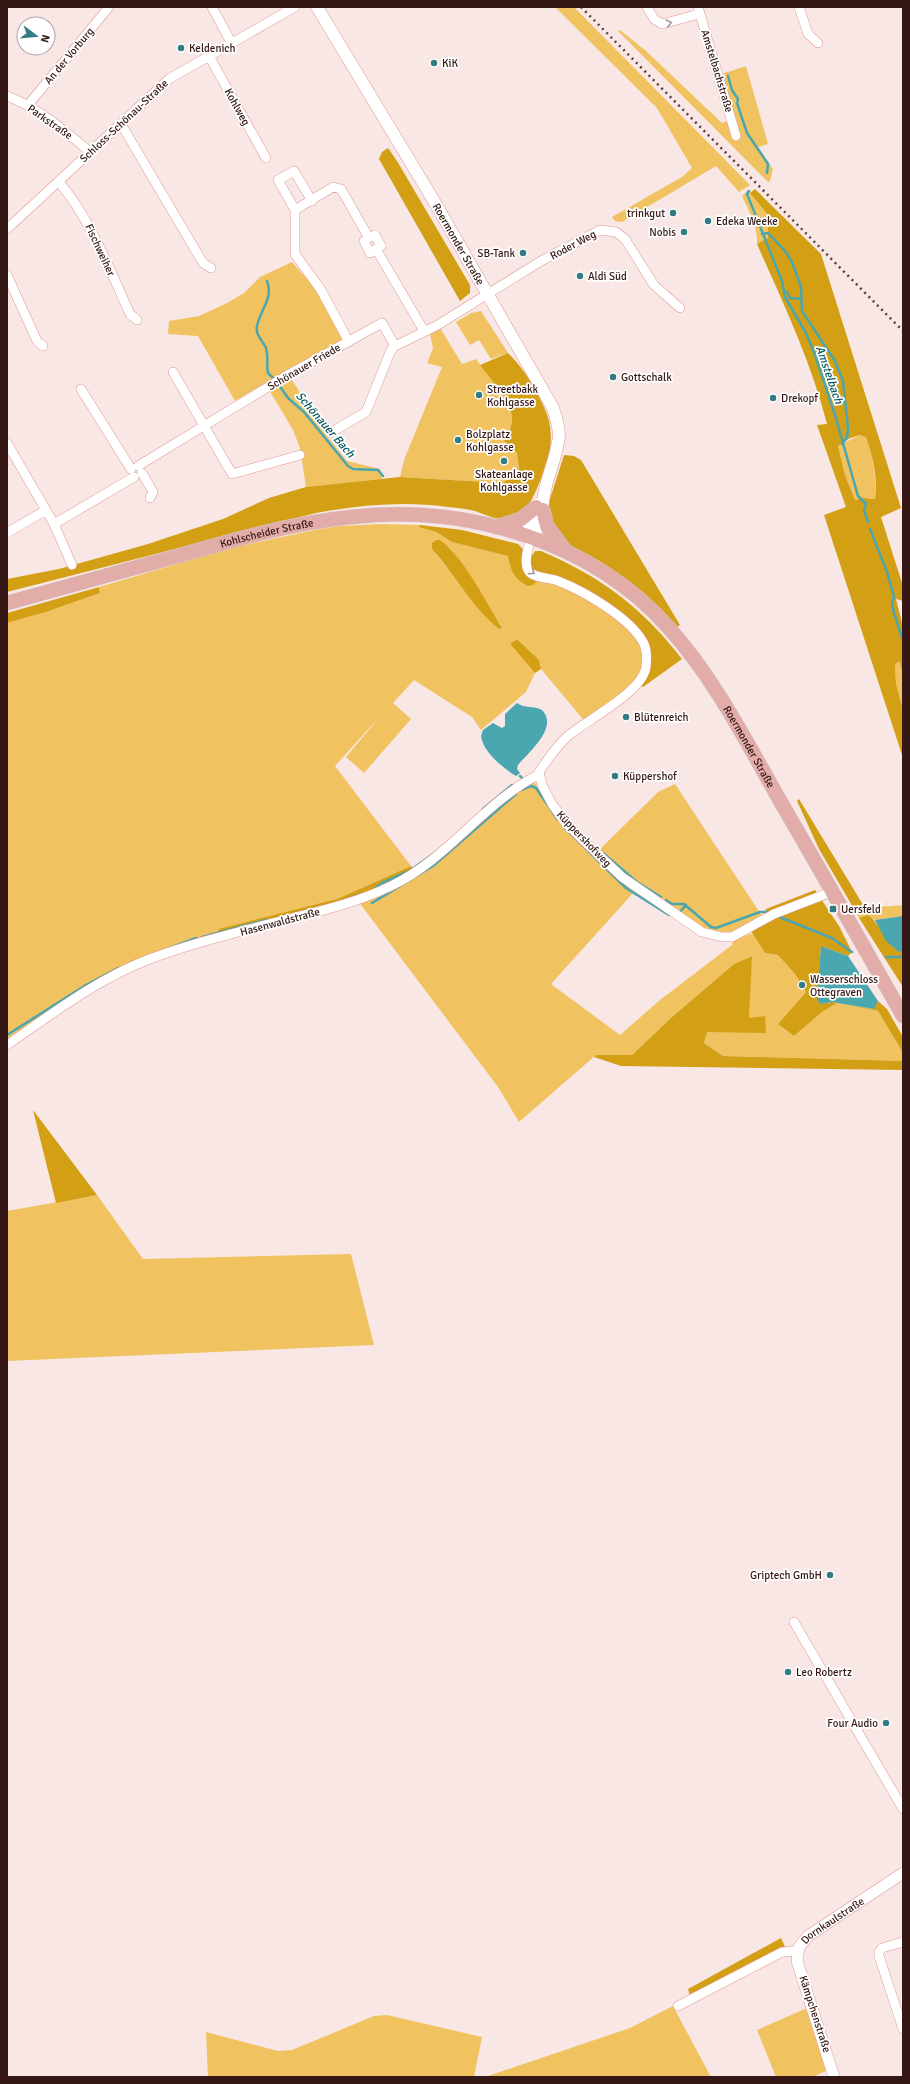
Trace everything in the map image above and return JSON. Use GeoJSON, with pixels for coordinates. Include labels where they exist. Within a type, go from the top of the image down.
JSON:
{"type":"FeatureCollection","features":[{"type":"Feature","properties":{"kind":"main road","name":"Roermonder Straße"},"geometry":{"type":"LineString","coordinates":[[317,7],[434,201],[487,296],[548,398],[558,422],[557,446],[539,509],[537,530],[531,537],[568,553],[602,572],[643,603],[671,630],[694,658],[768,778],[831,892],[903,1016]]}},
{"type":"Feature","properties":{"kind":"main road"},"geometry":{"type":"LineString","coordinates":[[496,527],[520,519],[539,509],[552,534],[568,553]]}},
{"type":"Feature","properties":{"kind":"main road","name":"Kohlscheider Straße"},"geometry":{"type":"LineString","coordinates":[[7,603],[241,538],[319,521],[351,517],[412,515],[460,520],[496,527],[531,537]]}},
{"type":"Feature","properties":{"kind":"street","name":"An der Vorburg"},"geometry":{"type":"LineString","coordinates":[[28,105],[109,7]]}},
{"type":"Feature","properties":{"kind":"street"},"geometry":{"type":"LineString","coordinates":[[212,7],[231,42]]}},
{"type":"Feature","properties":{"kind":"street","name":"Schloss-Schönau-Straße"},"geometry":{"type":"LineString","coordinates":[[7,229],[169,79],[231,42],[295,7]]}},
{"type":"Feature","properties":{"kind":"street"},"geometry":{"type":"LineString","coordinates":[[647,7],[654,19],[662,24],[698,10]]}},
{"type":"Feature","properties":{"kind":"street"},"geometry":{"type":"LineString","coordinates":[[799,7],[808,34],[818,43]]}},
{"type":"Feature","properties":{"kind":"street","name":"Amstelbachstraße"},"geometry":{"type":"LineString","coordinates":[[698,10],[736,136]]}},
{"type":"Feature","properties":{"kind":"street","name":"Kohlweg"},"geometry":{"type":"LineString","coordinates":[[209,56],[266,158]]}},
{"type":"Feature","properties":{"kind":"street","name":"Parkstraße"},"geometry":{"type":"LineString","coordinates":[[7,96],[28,105],[90,152]]}},
{"type":"Feature","properties":{"kind":"street"},"geometry":{"type":"LineString","coordinates":[[121,124],[203,263],[211,268]]}},
{"type":"Feature","properties":{"kind":"street"},"geometry":{"type":"LineString","coordinates":[[312,200],[294,171],[278,180],[295,210],[295,254],[321,290],[349,342]]}},
{"type":"Feature","properties":{"kind":"street","name":"Fischweiher"},"geometry":{"type":"LineString","coordinates":[[59,182],[74,200],[87,221],[130,314],[137,320]]}},
{"type":"Feature","properties":{"kind":"street"},"geometry":{"type":"LineString","coordinates":[[295,210],[333,187],[341,189],[369,238],[375,235],[381,246],[376,249],[424,331]]}},
{"type":"Feature","properties":{"kind":"street","name":"Roder Weg"},"geometry":{"type":"LineString","coordinates":[[487,296],[541,262],[594,233],[608,230],[616,232],[625,239],[654,285],[680,308]]}},
{"type":"Feature","properties":{"kind":"street"},"geometry":{"type":"LineString","coordinates":[[7,275],[37,341],[43,346]]}},
{"type":"Feature","properties":{"kind":"street"},"geometry":{"type":"LineString","coordinates":[[330,433],[366,412],[391,350],[395,346],[487,296]]}},
{"type":"Feature","properties":{"kind":"street","name":"Schönauer Friede"},"geometry":{"type":"LineString","coordinates":[[54,524],[136,471],[204,424],[382,323],[395,346]]}},
{"type":"Feature","properties":{"kind":"street"},"geometry":{"type":"LineString","coordinates":[[173,372],[232,474],[300,455]]}},
{"type":"Feature","properties":{"kind":"street"},"geometry":{"type":"LineString","coordinates":[[81,389],[136,471],[153,492],[150,498]]}},
{"type":"Feature","properties":{"kind":"street"},"geometry":{"type":"LineString","coordinates":[[7,443],[54,524],[72,565]]}},
{"type":"Feature","properties":{"kind":"street"},"geometry":{"type":"LineString","coordinates":[[7,533],[46,510]]}},
{"type":"Feature","properties":{"kind":"street"},"geometry":{"type":"LineString","coordinates":[[531,537],[526,564],[529,572],[558,581],[592,599],[632,627],[644,643],[646,649],[646,669],[639,684],[569,735],[556,748],[538,775]]}},
{"type":"Feature","properties":{"kind":"street","name":"Küppershofweg"},"geometry":{"type":"LineString","coordinates":[[538,775],[552,804],[565,822],[582,840],[622,877],[702,932],[722,937],[732,937],[774,914],[831,892]]}},
{"type":"Feature","properties":{"kind":"street","name":"Hasenwaldstraße"},"geometry":{"type":"LineString","coordinates":[[7,1045],[73,1000],[124,970],[180,949],[350,903],[392,886],[424,867],[516,788],[538,775]]}},
{"type":"Feature","properties":{"kind":"street"},"geometry":{"type":"LineString","coordinates":[[794,1622],[903,1809]]}},
{"type":"Feature","properties":{"kind":"street","name":"Dornkaulstraße"},"geometry":{"type":"LineString","coordinates":[[678,2006],[782,1952],[797,1952],[802,1942],[808,1936],[903,1873]]}},
{"type":"Feature","properties":{"kind":"street"},"geometry":{"type":"LineString","coordinates":[[903,1942],[882,1948],[879,1952],[903,2029]]}},
{"type":"Feature","properties":{"kind":"street","name":"Kämpchenstraße"},"geometry":{"type":"LineString","coordinates":[[797,1952],[797,1961],[834,2077]]}},
{"type":"Feature","properties":{"kind":"shaded area"},"geometry":{"type":"Polygon","coordinates":[[[555,7],[574,7],[750,185],[739,192],[716,166],[622,222],[615,221],[612,217],[682,177],[692,168],[657,108],[555,7]]]}},
{"type":"Feature","properties":{"kind":"shaded area"},"geometry":{"type":"Polygon","coordinates":[[[620,30],[646,51],[722,123],[734,119],[722,74],[746,66],[768,144],[758,147],[773,169],[770,181],[768,182],[618,31],[620,30]]]}},
{"type":"Feature","properties":{"kind":"shaded area"},"geometry":{"type":"Polygon","coordinates":[[[388,148],[470,285],[470,293],[460,301],[379,159],[382,152],[388,148]]]}},
{"type":"Feature","properties":{"kind":"shaded area"},"geometry":{"type":"Polygon","coordinates":[[[755,189],[821,254],[901,508],[881,517],[903,586],[903,601],[896,599],[903,627],[903,674],[899,661],[895,665],[896,684],[903,710],[903,758],[824,515],[846,507],[817,425],[827,424],[805,355],[757,244],[768,238],[768,215],[750,193],[755,189]],[[860,435],[848,439],[838,446],[845,475],[855,500],[864,498],[875,499],[876,483],[874,468],[866,437],[860,435]]]}},
{"type":"Feature","properties":{"kind":"shaded area"},"geometry":{"type":"Polygon","coordinates":[[[748,190],[768,215],[768,239],[757,244],[755,225],[742,196],[748,190]]]}},
{"type":"Feature","properties":{"kind":"shaded area"},"geometry":{"type":"Polygon","coordinates":[[[292,262],[314,287],[344,339],[287,372],[327,436],[347,461],[380,469],[382,479],[306,487],[300,448],[293,430],[265,383],[235,401],[198,336],[168,334],[169,321],[199,316],[227,303],[244,293],[260,277],[292,262]]]}},
{"type":"Feature","properties":{"kind":"shaded area"},"geometry":{"type":"Polygon","coordinates":[[[481,311],[508,353],[491,359],[479,340],[470,345],[456,322],[471,313],[481,311]]]}},
{"type":"Feature","properties":{"kind":"shaded area"},"geometry":{"type":"Polygon","coordinates":[[[440,328],[462,364],[476,359],[504,397],[511,413],[512,421],[504,441],[517,453],[519,470],[493,491],[485,482],[400,477],[404,460],[442,367],[427,363],[433,348],[430,334],[440,328]]]}},
{"type":"Feature","properties":{"kind":"shaded area"},"geometry":{"type":"Polygon","coordinates":[[[508,353],[526,374],[541,400],[548,417],[551,435],[549,453],[538,487],[529,504],[519,515],[501,519],[493,518],[475,511],[415,504],[365,506],[332,510],[7,592],[7,579],[59,569],[148,544],[223,519],[269,498],[306,487],[400,477],[485,482],[493,491],[519,470],[517,453],[504,441],[512,423],[509,406],[505,398],[480,365],[508,353]]]}},
{"type":"Feature","properties":{"kind":"shaded area"},"geometry":{"type":"Polygon","coordinates":[[[860,435],[866,436],[871,452],[875,475],[875,499],[864,498],[855,500],[845,475],[838,446],[860,435]]]}},
{"type":"Feature","properties":{"kind":"shaded area"},"geometry":{"type":"Polygon","coordinates":[[[564,455],[574,456],[581,460],[680,625],[677,627],[661,609],[562,539],[549,516],[549,502],[564,455]]]}},
{"type":"Feature","properties":{"kind":"shaded area"},"geometry":{"type":"Polygon","coordinates":[[[383,524],[420,525],[420,527],[436,532],[452,542],[509,556],[510,566],[537,581],[565,581],[638,631],[648,669],[587,724],[541,669],[539,660],[517,639],[510,644],[535,673],[526,692],[481,730],[472,717],[414,680],[393,703],[411,719],[364,773],[346,757],[382,714],[335,766],[411,866],[337,899],[286,913],[125,971],[7,1045],[7,623],[46,612],[100,593],[99,587],[234,547],[339,526],[383,524]],[[443,543],[432,549],[473,602],[502,628],[473,581],[443,543]]]}},
{"type":"Feature","properties":{"kind":"shaded area"},"geometry":{"type":"Polygon","coordinates":[[[420,525],[462,530],[518,544],[522,548],[537,581],[533,585],[528,586],[519,580],[510,566],[508,556],[452,542],[436,532],[419,527],[420,525]]]}},
{"type":"Feature","properties":{"kind":"shaded area"},"geometry":{"type":"Polygon","coordinates":[[[436,540],[440,540],[458,558],[474,581],[502,628],[499,629],[480,611],[432,549],[432,543],[436,540]]]}},
{"type":"Feature","properties":{"kind":"shaded area"},"geometry":{"type":"Polygon","coordinates":[[[535,551],[541,551],[582,571],[619,595],[652,624],[682,659],[643,687],[641,686],[650,660],[621,616],[535,572],[530,568],[529,560],[535,551]]]}},
{"type":"Feature","properties":{"kind":"shaded area"},"geometry":{"type":"Polygon","coordinates":[[[99,587],[100,593],[46,612],[7,623],[7,613],[99,587]]]}},
{"type":"Feature","properties":{"kind":"shaded area"},"geometry":{"type":"Polygon","coordinates":[[[517,639],[539,660],[541,669],[535,673],[510,644],[517,639]]]}},
{"type":"Feature","properties":{"kind":"shaded area"},"geometry":{"type":"Polygon","coordinates":[[[899,661],[903,674],[903,710],[896,684],[895,665],[899,661]]]}},
{"type":"Feature","properties":{"kind":"shaded area"},"geometry":{"type":"Polygon","coordinates":[[[531,777],[561,823],[634,892],[551,984],[620,1035],[660,1000],[732,945],[733,940],[753,933],[765,953],[778,955],[795,974],[806,992],[778,1024],[794,1036],[822,1012],[837,1003],[878,1011],[903,1053],[903,1061],[723,1056],[704,1043],[706,1032],[749,1018],[751,956],[734,964],[672,1017],[632,1055],[596,1055],[519,1122],[498,1087],[358,901],[423,867],[531,777]]]}},
{"type":"Feature","properties":{"kind":"shaded area"},"geometry":{"type":"Polygon","coordinates":[[[675,784],[762,916],[740,930],[732,932],[717,932],[700,926],[681,916],[643,889],[598,851],[658,792],[675,784]]]}},
{"type":"Feature","properties":{"kind":"shaded area"},"geometry":{"type":"Polygon","coordinates":[[[799,799],[866,911],[857,914],[819,849],[797,801],[799,799]]]}},
{"type":"Feature","properties":{"kind":"shaded area"},"geometry":{"type":"Polygon","coordinates":[[[411,866],[416,871],[391,886],[215,940],[219,929],[337,899],[411,866]]]}},
{"type":"Feature","properties":{"kind":"shaded area"},"geometry":{"type":"Polygon","coordinates":[[[815,890],[839,926],[852,952],[848,956],[821,946],[819,977],[821,1004],[832,1002],[873,1009],[878,1001],[887,1009],[903,1037],[903,1053],[878,1011],[837,1003],[822,1012],[794,1036],[778,1024],[806,992],[795,974],[778,955],[765,953],[748,926],[763,916],[766,909],[815,890]]]}},
{"type":"Feature","properties":{"kind":"shaded area"},"geometry":{"type":"Polygon","coordinates":[[[903,905],[903,916],[875,920],[868,915],[859,918],[857,914],[866,911],[865,908],[903,905]]]}},
{"type":"Feature","properties":{"kind":"shaded area"},"geometry":{"type":"Polygon","coordinates":[[[868,915],[877,924],[891,945],[896,949],[903,951],[903,987],[859,918],[868,915]]]}},
{"type":"Feature","properties":{"kind":"shaded area"},"geometry":{"type":"Polygon","coordinates":[[[752,956],[749,1018],[765,1016],[766,1033],[707,1032],[704,1043],[723,1056],[903,1061],[903,1070],[621,1066],[594,1057],[596,1055],[632,1055],[672,1017],[734,964],[752,956]]]}},
{"type":"Feature","properties":{"kind":"shaded area"},"geometry":{"type":"Polygon","coordinates":[[[33,1110],[97,1195],[56,1203],[33,1110]]]}},
{"type":"Feature","properties":{"kind":"shaded area"},"geometry":{"type":"Polygon","coordinates":[[[97,1195],[143,1259],[351,1254],[374,1345],[7,1361],[7,1211],[97,1195]]]}},
{"type":"Feature","properties":{"kind":"shaded area"},"geometry":{"type":"Polygon","coordinates":[[[781,1938],[785,1947],[690,1996],[688,1989],[781,1938]]]}},
{"type":"Feature","properties":{"kind":"shaded area"},"geometry":{"type":"Polygon","coordinates":[[[673,2006],[711,2077],[485,2077],[630,2028],[673,2006]]]}},
{"type":"Feature","properties":{"kind":"shaded area"},"geometry":{"type":"Polygon","coordinates":[[[807,2008],[826,2071],[812,2077],[776,2077],[757,2030],[807,2008]]]}},
{"type":"Feature","properties":{"kind":"shaded area"},"geometry":{"type":"Polygon","coordinates":[[[387,2015],[482,2037],[474,2077],[208,2077],[206,2032],[278,2051],[292,2050],[374,2016],[387,2015]]]}},
{"type":"Feature","properties":{"kind":"water"},"geometry":{"type":"Polygon","coordinates":[[[517,703],[523,706],[542,710],[546,717],[547,724],[540,739],[518,765],[517,769],[520,773],[516,776],[494,759],[485,748],[481,736],[483,730],[493,723],[502,728],[505,726],[505,714],[517,703]]]}},
{"type":"Feature","properties":{"kind":"water"},"geometry":{"type":"Polygon","coordinates":[[[903,916],[903,951],[899,952],[886,941],[875,920],[903,916]]]}},
{"type":"Feature","properties":{"kind":"water"},"geometry":{"type":"Polygon","coordinates":[[[821,946],[848,956],[878,1001],[874,1009],[832,1002],[821,1004],[817,1000],[821,946]]]}},
{"type":"Feature","properties":{"kind":"waterway","name":"Amstelbach"},"geometry":{"type":"LineString","coordinates":[[728,76],[732,90],[738,99],[737,103],[747,133],[768,164],[767,173]]}},
{"type":"Feature","properties":{"kind":"waterway","name":"Amstelbach"},"geometry":{"type":"LineString","coordinates":[[749,191],[747,194],[782,281],[785,297],[806,333],[814,352],[835,415],[858,496],[866,504],[864,510],[868,522]]}},
{"type":"Feature","properties":{"kind":"waterway"},"geometry":{"type":"LineString","coordinates":[[762,234],[768,233],[786,252],[792,262],[801,287],[802,311],[835,361],[843,381],[848,428],[847,438],[842,444]]}},
{"type":"Feature","properties":{"kind":"waterway","name":"Schönauer Bach"},"geometry":{"type":"LineString","coordinates":[[267,281],[269,293],[257,326],[257,332],[267,351],[268,373],[274,379]]}},
{"type":"Feature","properties":{"kind":"waterway"},"geometry":{"type":"LineString","coordinates":[[784,292],[787,292],[790,298],[801,299]]}},
{"type":"Feature","properties":{"kind":"waterway","name":"Schönauer Bach"},"geometry":{"type":"LineString","coordinates":[[279,385],[288,398],[304,412],[348,466],[353,469],[378,470],[383,476]]}},
{"type":"Feature","properties":{"kind":"waterway","name":"Amstelbach"},"geometry":{"type":"LineString","coordinates":[[870,529],[887,572],[894,597],[892,604],[894,613],[903,641]]}},
{"type":"Feature","properties":{"kind":"waterway"},"geometry":{"type":"LineString","coordinates":[[483,809],[512,785]]}},
{"type":"Feature","properties":{"kind":"waterway"},"geometry":{"type":"LineString","coordinates":[[531,786],[536,788],[558,820]]}},
{"type":"Feature","properties":{"kind":"waterway"},"geometry":{"type":"LineString","coordinates":[[521,790],[531,786]]}},
{"type":"Feature","properties":{"kind":"waterway"},"geometry":{"type":"LineString","coordinates":[[372,903],[433,866],[516,794]]}},
{"type":"Feature","properties":{"kind":"waterway"},"geometry":{"type":"LineString","coordinates":[[563,826],[626,888],[669,915]]}},
{"type":"Feature","properties":{"kind":"waterway"},"geometry":{"type":"LineString","coordinates":[[603,853],[637,882],[661,897]]}},
{"type":"Feature","properties":{"kind":"waterway"},"geometry":{"type":"LineString","coordinates":[[411,870],[433,854]]}},
{"type":"Feature","properties":{"kind":"waterway"},"geometry":{"type":"LineString","coordinates":[[374,889],[382,883],[407,872]]}},
{"type":"Feature","properties":{"kind":"waterway"},"geometry":{"type":"LineString","coordinates":[[348,899],[362,894]]}},
{"type":"Feature","properties":{"kind":"waterway"},"geometry":{"type":"LineString","coordinates":[[666,900],[672,904],[684,904],[711,927],[716,928],[760,912],[771,912]]}},
{"type":"Feature","properties":{"kind":"waterway"},"geometry":{"type":"LineString","coordinates":[[679,913],[686,905]]}},
{"type":"Feature","properties":{"kind":"waterway"},"geometry":{"type":"LineString","coordinates":[[777,916],[832,938],[852,952]]}},
{"type":"Feature","properties":{"kind":"waterway"},"geometry":{"type":"LineString","coordinates":[[202,937],[266,920]]}},
{"type":"Feature","properties":{"kind":"waterway"},"geometry":{"type":"LineString","coordinates":[[130,963],[196,938]]}},
{"type":"Feature","properties":{"kind":"waterway"},"geometry":{"type":"LineString","coordinates":[[886,957],[903,957]]}},
{"type":"Feature","properties":{"kind":"waterway"},"geometry":{"type":"LineString","coordinates":[[7,1035],[86,985],[118,968]]}},
{"type":"Feature","properties":{"kind":"railway"},"geometry":{"type":"LineString","coordinates":[[581,7],[903,331]]}},
{"type":"Feature","properties":{"kind":"place","name":"Keldenich"},"geometry":{"type":"Point","coordinates":[181,48]}},
{"type":"Feature","properties":{"kind":"place","name":"KiK"},"geometry":{"type":"Point","coordinates":[434,63]}},
{"type":"Feature","properties":{"kind":"place","name":"trinkgut"},"geometry":{"type":"Point","coordinates":[673,213]}},
{"type":"Feature","properties":{"kind":"place","name":"Edeka Weeke"},"geometry":{"type":"Point","coordinates":[708,221]}},
{"type":"Feature","properties":{"kind":"place","name":"Nobis"},"geometry":{"type":"Point","coordinates":[684,232]}},
{"type":"Feature","properties":{"kind":"place","name":"SB-Tank"},"geometry":{"type":"Point","coordinates":[523,253]}},
{"type":"Feature","properties":{"kind":"place","name":"Aldi Süd"},"geometry":{"type":"Point","coordinates":[580,276]}},
{"type":"Feature","properties":{"kind":"place","name":"Gottschalk"},"geometry":{"type":"Point","coordinates":[613,377]}},
{"type":"Feature","properties":{"kind":"place","name":"Streetbakk Kohlgasse"},"geometry":{"type":"Point","coordinates":[479,395]}},
{"type":"Feature","properties":{"kind":"place","name":"Drekopf"},"geometry":{"type":"Point","coordinates":[773,398]}},
{"type":"Feature","properties":{"kind":"place","name":"Bolzplatz Kohlgasse"},"geometry":{"type":"Point","coordinates":[458,440]}},
{"type":"Feature","properties":{"kind":"place","name":"Skateanlage Kohlgasse"},"geometry":{"type":"Point","coordinates":[504,461]}},
{"type":"Feature","properties":{"kind":"place","name":"Blütenreich"},"geometry":{"type":"Point","coordinates":[626,717]}},
{"type":"Feature","properties":{"kind":"place","name":"Küppershof"},"geometry":{"type":"Point","coordinates":[615,776]}},
{"type":"Feature","properties":{"kind":"place","name":"Uersfeld"},"geometry":{"type":"Point","coordinates":[833,909]}},
{"type":"Feature","properties":{"kind":"place","name":"Wasserschloss Ottegraven"},"geometry":{"type":"Point","coordinates":[802,985]}},
{"type":"Feature","properties":{"kind":"place","name":"Griptech GmbH"},"geometry":{"type":"Point","coordinates":[830,1575]}},
{"type":"Feature","properties":{"kind":"place","name":"Leo Robertz"},"geometry":{"type":"Point","coordinates":[788,1672]}},
{"type":"Feature","properties":{"kind":"place","name":"Four Audio"},"geometry":{"type":"Point","coordinates":[886,1723]}}]}
